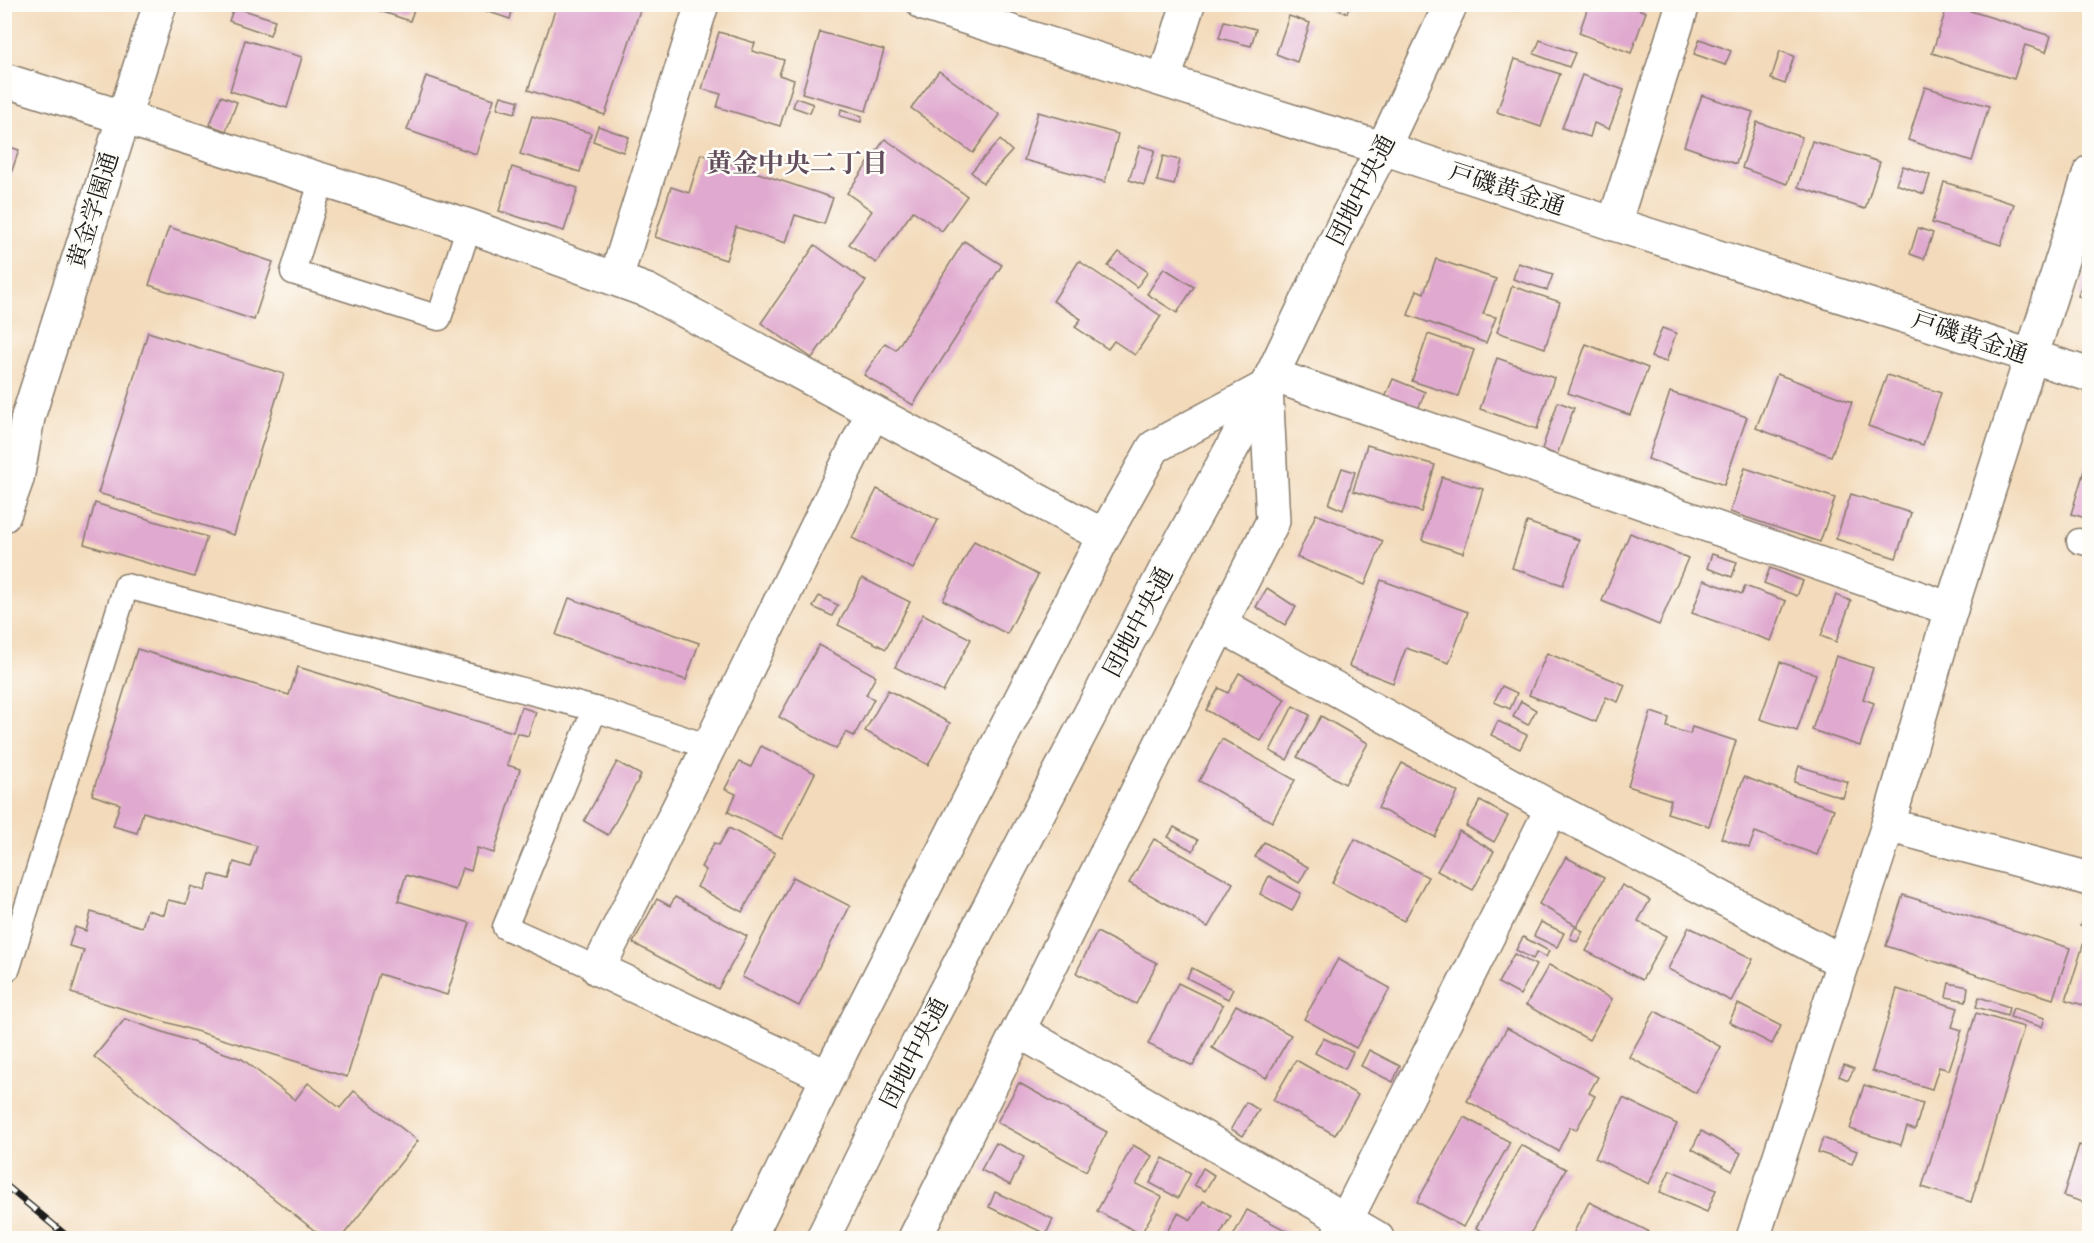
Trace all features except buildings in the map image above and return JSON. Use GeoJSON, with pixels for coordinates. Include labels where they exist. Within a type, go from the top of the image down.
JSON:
{"type":"FeatureCollection","features":[{"type":"Feature","properties":{"kind":"street","name":"黄金学園通"},"geometry":{"type":"LineString","coordinates":[[4,515],[28,417],[160,4]]}},
{"type":"Feature","properties":{"kind":"street"},"geometry":{"type":"LineString","coordinates":[[616,278],[702,4]]}},
{"type":"Feature","properties":{"kind":"street","name":"戸磯黄金通"},"geometry":{"type":"LineString","coordinates":[[924,4],[1383,148],[2090,375]]}},
{"type":"Feature","properties":{"kind":"street"},"geometry":{"type":"LineString","coordinates":[[1164,80],[1188,4]]}},
{"type":"Feature","properties":{"kind":"street","name":"団地中央通"},"geometry":{"type":"LineString","coordinates":[[823,1239],[913,1053],[1168,565],[1269,381],[1451,4]]}},
{"type":"Feature","properties":{"kind":"street"},"geometry":{"type":"LineString","coordinates":[[1614,224],[1683,4]]}},
{"type":"Feature","properties":{"kind":"street"},"geometry":{"type":"LineString","coordinates":[[4,80],[469,226],[648,291],[1104,536]]}},
{"type":"Feature","properties":{"kind":"street"},"geometry":{"type":"LineString","coordinates":[[1753,1239],[1888,825],[1951,609],[2090,172]]}},
{"type":"Feature","properties":{"kind":"street"},"geometry":{"type":"LineString","coordinates":[[915,1239],[1273,521],[1269,381]]}},
{"type":"Feature","properties":{"kind":"street"},"geometry":{"type":"LineString","coordinates":[[749,1239],[828,1077],[1104,536],[1154,447],[1269,381],[1951,609]]}},
{"type":"Feature","properties":{"kind":"street"},"geometry":{"type":"LineString","coordinates":[[828,1077],[598,969],[873,412]]}},
{"type":"Feature","properties":{"kind":"street"},"geometry":{"type":"LineString","coordinates":[[4,439],[28,417]]}},
{"type":"Feature","properties":{"kind":"street"},"geometry":{"type":"LineString","coordinates":[[1220,625],[1552,808],[1843,962]]}},
{"type":"Feature","properties":{"kind":"street"},"geometry":{"type":"LineString","coordinates":[[1341,1230],[1552,808]]}},
{"type":"Feature","properties":{"kind":"street"},"geometry":{"type":"LineString","coordinates":[[1888,825],[2090,879]]}},
{"type":"Feature","properties":{"kind":"street"},"geometry":{"type":"LineString","coordinates":[[1019,1031],[1341,1230],[1377,1239]]}},
{"type":"Feature","properties":{"kind":"lane"},"geometry":{"type":"LineString","coordinates":[[322,179],[293,272],[439,318],[469,226]]}},
{"type":"Feature","properties":{"kind":"lane"},"geometry":{"type":"LineString","coordinates":[[8,968],[126,586],[596,709],[709,747]]}},
{"type":"Feature","properties":{"kind":"lane"},"geometry":{"type":"LineString","coordinates":[[596,709],[505,927],[598,969]]}},
{"type":"Feature","properties":{"kind":"railway"},"geometry":{"type":"LineString","coordinates":[[4,1184],[69,1238]]}},
{"type":"Feature","properties":{"kind":"district","name":"黄金中央二丁目"},"geometry":{"type":"Point","coordinates":[797,163]}}]}
